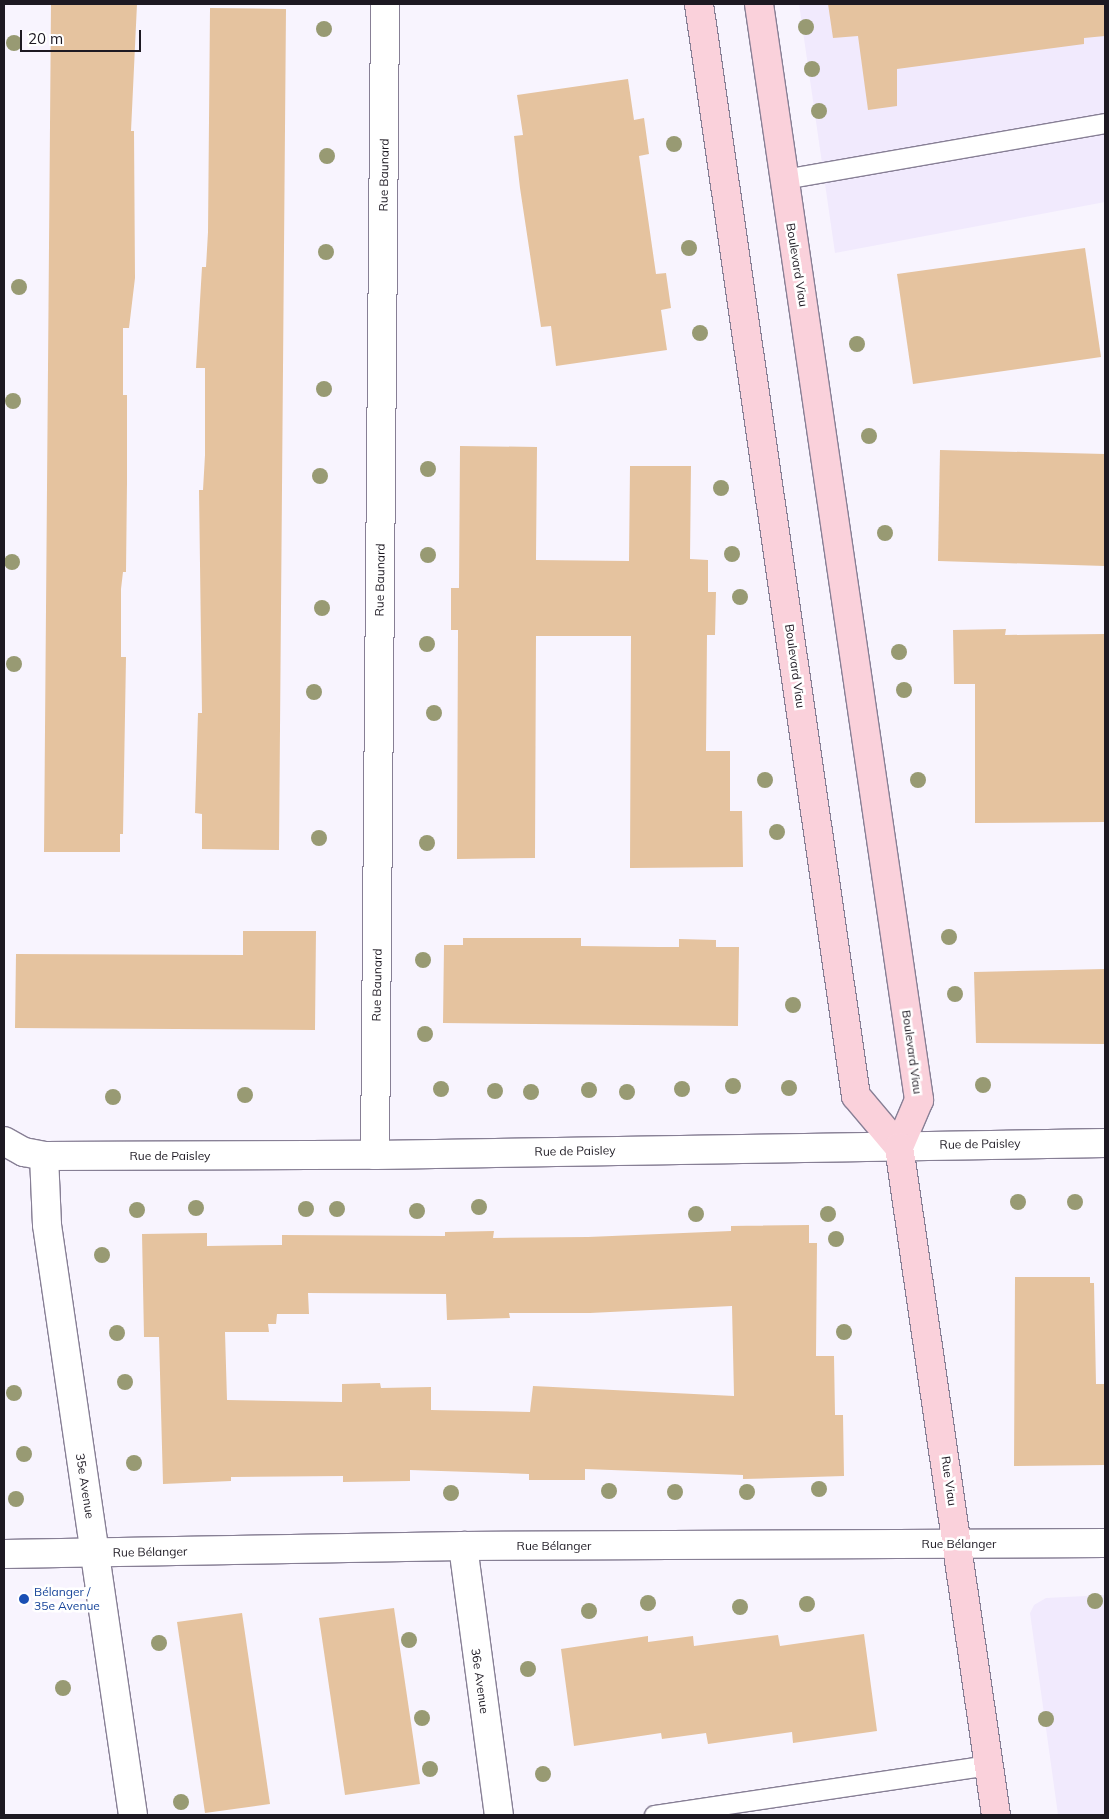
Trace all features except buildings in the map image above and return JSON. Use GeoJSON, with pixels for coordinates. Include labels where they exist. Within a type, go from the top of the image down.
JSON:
{"type":"FeatureCollection","features":[{"type":"Feature","properties":{"kind":"main road","name":"Boulevard Viau"},"geometry":{"type":"LineString","coordinates":[[699,4],[856,1096],[899,1147],[919,1100],[759,4]]}},
{"type":"Feature","properties":{"kind":"main road","name":"Rue Viau"},"geometry":{"type":"LineString","coordinates":[[899,1147],[996,1815]]}},
{"type":"Feature","properties":{"kind":"street","name":"Rue Baunard"},"geometry":{"type":"LineString","coordinates":[[375,1156],[386,4]]}},
{"type":"Feature","properties":{"kind":"street","name":"Rue de Paisley"},"geometry":{"type":"LineString","coordinates":[[4,1141],[24,1152],[44,1156],[375,1156],[1105,1143]]}},
{"type":"Feature","properties":{"kind":"street","name":"35e Avenue"},"geometry":{"type":"LineString","coordinates":[[44,1156],[47,1224],[133,1815]]}},
{"type":"Feature","properties":{"kind":"street","name":"Rue Bélanger"},"geometry":{"type":"LineString","coordinates":[[4,1554],[463,1546],[1105,1543]]}},
{"type":"Feature","properties":{"kind":"street","name":"36e Avenue"},"geometry":{"type":"LineString","coordinates":[[463,1546],[499,1815]]}},
{"type":"Feature","properties":{"kind":"lane"},"geometry":{"type":"LineString","coordinates":[[784,179],[1105,123]]}},
{"type":"Feature","properties":{"kind":"lane"},"geometry":{"type":"LineString","coordinates":[[654,1815],[989,1765]]}},
{"type":"Feature","properties":{"kind":"shaded area"},"geometry":{"type":"Polygon","coordinates":[[[799,4],[1105,4],[1105,202],[835,253],[799,4]]]}},
{"type":"Feature","properties":{"kind":"shaded area"},"geometry":{"type":"Polygon","coordinates":[[[1105,1595],[1105,1815],[1058,1815],[1030,1613],[1034,1605],[1046,1598],[1105,1595]]]}},
{"type":"Feature","properties":{"kind":"place","name":"Bélanger / 35e Avenue"},"geometry":{"type":"Point","coordinates":[24,1599]}}]}
